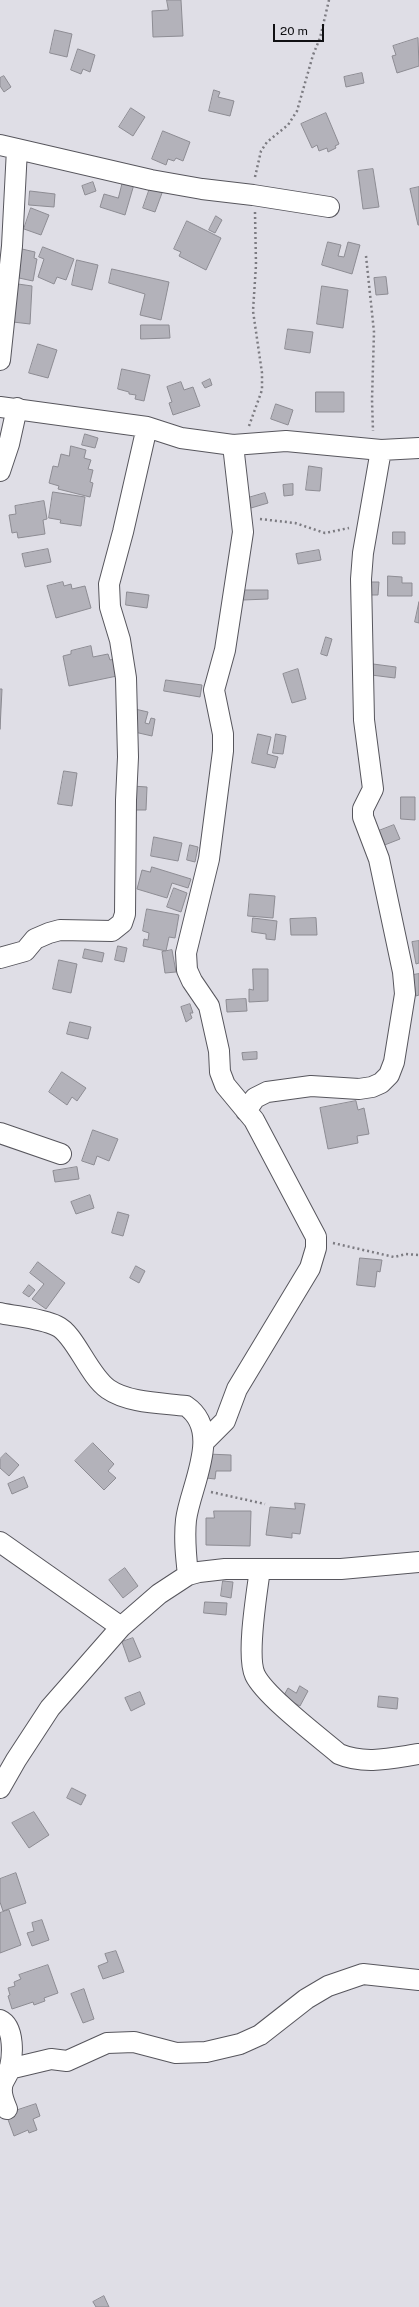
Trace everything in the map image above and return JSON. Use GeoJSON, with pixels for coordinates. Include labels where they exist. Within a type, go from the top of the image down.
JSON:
{"type":"FeatureCollection","features":[{"type":"Feature","properties":{"kind":"street"},"geometry":{"type":"LineString","coordinates":[[0,360],[12,246],[9,147],[151,180],[202,189],[253,195],[329,207]]}},
{"type":"Feature","properties":{"kind":"street"},"geometry":{"type":"LineString","coordinates":[[0,471],[9,444],[8,408],[147,427],[181,438],[238,445],[286,441],[378,449],[419,448]]}},
{"type":"Feature","properties":{"kind":"street"},"geometry":{"type":"LineString","coordinates":[[0,958],[25,951],[35,939],[49,932],[74,930],[112,931],[122,923],[125,914],[128,757],[126,678],[120,640],[110,606],[109,584],[123,532],[147,427]]}},
{"type":"Feature","properties":{"kind":"street"},"geometry":{"type":"LineString","coordinates":[[204,1442],[225,1421],[237,1389],[310,1268],[316,1248],[316,1237],[254,1120],[225,1085],[220,1072],[219,1051],[209,1006],[192,981],[187,970],[186,953],[209,859],[214,830],[223,734],[214,690],[225,650],[243,544],[238,445]]}},
{"type":"Feature","properties":{"kind":"street"},"geometry":{"type":"LineString","coordinates":[[246,1111],[255,1098],[267,1092],[311,1086],[359,1089],[372,1087],[381,1083],[389,1075],[394,1062],[405,994],[403,972],[379,859],[363,817],[363,809],[373,789],[364,720],[361,579],[378,449]]}},
{"type":"Feature","properties":{"kind":"street"},"geometry":{"type":"LineString","coordinates":[[0,1133],[61,1154]]}},
{"type":"Feature","properties":{"kind":"street"},"geometry":{"type":"LineString","coordinates":[[0,1314],[61,1328],[72,1340],[86,1364],[108,1389],[118,1394],[186,1406],[192,1410],[197,1418],[204,1442],[204,1450],[186,1519],[185,1543],[188,1575]]}},
{"type":"Feature","properties":{"kind":"street"},"geometry":{"type":"LineString","coordinates":[[0,1542],[121,1627]]}},
{"type":"Feature","properties":{"kind":"street"},"geometry":{"type":"LineString","coordinates":[[0,1788],[16,1760],[50,1708],[121,1627],[159,1594],[188,1575],[218,1569],[340,1569],[419,1562]]}},
{"type":"Feature","properties":{"kind":"street"},"geometry":{"type":"LineString","coordinates":[[260,1569],[252,1657],[254,1674],[266,1691],[339,1754],[353,1760],[374,1761],[419,1754]]}},
{"type":"Feature","properties":{"kind":"street"},"geometry":{"type":"LineString","coordinates":[[6,2072],[51,2059],[67,2061],[107,2043],[134,2042],[176,2053],[206,2052],[240,2044],[260,2036],[306,1999],[328,1986],[363,1974],[419,1980]]}},
{"type":"Feature","properties":{"kind":"street"},"geometry":{"type":"LineString","coordinates":[[0,2020],[6,2023],[10,2034],[6,2072],[2,2086],[2,2095],[7,2109]]}},
{"type":"Feature","properties":{"kind":"path"},"geometry":{"type":"LineString","coordinates":[[238,445],[262,390],[262,373],[253,311],[256,265],[253,195],[256,171],[261,151],[267,142],[288,125],[297,111],[313,55],[320,38],[329,0]]}},
{"type":"Feature","properties":{"kind":"path"},"geometry":{"type":"LineString","coordinates":[[366,256],[374,332],[372,400],[378,449]]}},
{"type":"Feature","properties":{"kind":"path"},"geometry":{"type":"LineString","coordinates":[[242,518],[295,524],[325,533],[352,527],[369,526]]}},
{"type":"Feature","properties":{"kind":"path"},"geometry":{"type":"LineString","coordinates":[[316,1237],[345,1248],[394,1257],[406,1254],[419,1255]]}},
{"type":"Feature","properties":{"kind":"path"},"geometry":{"type":"LineString","coordinates":[[194,1486],[265,1504]]}},
{"type":"Feature","properties":{"kind":"building"},"geometry":{"type":"Polygon","coordinates":[[[167,0],[181,0],[183,36],[153,37],[152,11],[168,10],[167,0]]]}},
{"type":"Feature","properties":{"kind":"building"},"geometry":{"type":"Polygon","coordinates":[[[55,30],[72,34],[67,57],[50,53],[55,30]]]}},
{"type":"Feature","properties":{"kind":"building"},"geometry":{"type":"Polygon","coordinates":[[[418,38],[419,66],[397,73],[392,56],[396,55],[393,46],[418,38]]]}},
{"type":"Feature","properties":{"kind":"building"},"geometry":{"type":"Polygon","coordinates":[[[78,49],[95,55],[90,72],[83,69],[81,74],[71,70],[78,49]]]}},
{"type":"Feature","properties":{"kind":"building"},"geometry":{"type":"Polygon","coordinates":[[[362,73],[364,83],[346,87],[344,77],[362,73]]]}},
{"type":"Feature","properties":{"kind":"building"},"geometry":{"type":"Polygon","coordinates":[[[4,76],[11,87],[4,92],[0,86],[0,78],[4,76]]]}},
{"type":"Feature","properties":{"kind":"building"},"geometry":{"type":"Polygon","coordinates":[[[214,90],[220,92],[218,97],[234,101],[230,116],[209,111],[214,90]]]}},
{"type":"Feature","properties":{"kind":"building"},"geometry":{"type":"Polygon","coordinates":[[[131,108],[145,117],[133,136],[119,127],[131,108]]]}},
{"type":"Feature","properties":{"kind":"building"},"geometry":{"type":"Polygon","coordinates":[[[326,113],[339,144],[335,146],[336,148],[328,152],[327,148],[319,151],[317,145],[312,148],[301,124],[326,113]]]}},
{"type":"Feature","properties":{"kind":"building"},"geometry":{"type":"Polygon","coordinates":[[[163,131],[190,142],[183,161],[176,158],[174,161],[168,159],[166,165],[152,159],[163,131]]]}},
{"type":"Feature","properties":{"kind":"building"},"geometry":{"type":"Polygon","coordinates":[[[373,169],[379,207],[363,209],[358,171],[373,169]]]}},
{"type":"Feature","properties":{"kind":"building"},"geometry":{"type":"Polygon","coordinates":[[[124,177],[135,181],[125,215],[100,207],[104,194],[118,198],[124,177]]]}},
{"type":"Feature","properties":{"kind":"building"},"geometry":{"type":"Polygon","coordinates":[[[93,182],[96,191],[85,195],[82,186],[93,182]]]}},
{"type":"Feature","properties":{"kind":"building"},"geometry":{"type":"Polygon","coordinates":[[[419,187],[419,225],[418,225],[410,189],[419,187]]]}},
{"type":"Feature","properties":{"kind":"building"},"geometry":{"type":"Polygon","coordinates":[[[150,188],[162,193],[155,212],[143,208],[150,188]]]}},
{"type":"Feature","properties":{"kind":"building"},"geometry":{"type":"Polygon","coordinates":[[[30,191],[55,194],[54,207],[29,205],[30,191]]]}},
{"type":"Feature","properties":{"kind":"building"},"geometry":{"type":"Polygon","coordinates":[[[31,208],[49,215],[41,235],[24,229],[31,208]]]}},
{"type":"Feature","properties":{"kind":"building"},"geometry":{"type":"Polygon","coordinates":[[[216,216],[222,220],[215,233],[209,230],[216,216]]]}},
{"type":"Feature","properties":{"kind":"building"},"geometry":{"type":"Polygon","coordinates":[[[187,221],[221,238],[206,270],[179,256],[181,252],[174,249],[187,221]]]}},
{"type":"Feature","properties":{"kind":"building"},"geometry":{"type":"Polygon","coordinates":[[[328,242],[341,245],[338,256],[344,257],[348,242],[360,245],[352,274],[322,265],[328,242]]]}},
{"type":"Feature","properties":{"kind":"building"},"geometry":{"type":"Polygon","coordinates":[[[43,247],[74,259],[66,280],[57,277],[54,284],[38,277],[44,259],[39,257],[43,247]]]}},
{"type":"Feature","properties":{"kind":"building"},"geometry":{"type":"Polygon","coordinates":[[[22,249],[35,252],[34,258],[37,259],[33,281],[19,278],[20,269],[18,269],[22,249]]]}},
{"type":"Feature","properties":{"kind":"building"},"geometry":{"type":"Polygon","coordinates":[[[77,260],[98,265],[92,290],[72,285],[77,260]]]}},
{"type":"Feature","properties":{"kind":"building"},"geometry":{"type":"Polygon","coordinates":[[[112,269],[169,282],[161,320],[140,315],[145,294],[109,283],[112,269]]]}},
{"type":"Feature","properties":{"kind":"building"},"geometry":{"type":"Polygon","coordinates":[[[386,277],[388,294],[376,295],[374,278],[386,277]]]}},
{"type":"Feature","properties":{"kind":"building"},"geometry":{"type":"Polygon","coordinates":[[[18,284],[32,286],[30,324],[13,322],[18,284]]]}},
{"type":"Feature","properties":{"kind":"building"},"geometry":{"type":"Polygon","coordinates":[[[322,286],[348,290],[343,328],[317,324],[322,286]]]}},
{"type":"Feature","properties":{"kind":"building"},"geometry":{"type":"Polygon","coordinates":[[[141,325],[169,325],[170,338],[141,339],[141,325]]]}},
{"type":"Feature","properties":{"kind":"building"},"geometry":{"type":"Polygon","coordinates":[[[288,329],[313,332],[310,353],[285,349],[288,329]]]}},
{"type":"Feature","properties":{"kind":"building"},"geometry":{"type":"Polygon","coordinates":[[[38,344],[57,350],[48,378],[29,373],[38,344]]]}},
{"type":"Feature","properties":{"kind":"building"},"geometry":{"type":"Polygon","coordinates":[[[122,369],[150,375],[144,401],[135,399],[136,395],[129,394],[129,392],[118,389],[122,369]]]}},
{"type":"Feature","properties":{"kind":"building"},"geometry":{"type":"Polygon","coordinates":[[[210,379],[212,385],[205,388],[202,383],[210,379]]]}},
{"type":"Feature","properties":{"kind":"building"},"geometry":{"type":"Polygon","coordinates":[[[181,382],[184,390],[193,387],[200,406],[173,415],[169,403],[172,402],[167,387],[181,382]]]}},
{"type":"Feature","properties":{"kind":"building"},"geometry":{"type":"Polygon","coordinates":[[[316,392],[344,392],[344,412],[316,412],[316,392]]]}},
{"type":"Feature","properties":{"kind":"building"},"geometry":{"type":"Polygon","coordinates":[[[276,404],[293,410],[288,425],[271,419],[276,404]]]}},
{"type":"Feature","properties":{"kind":"building"},"geometry":{"type":"Polygon","coordinates":[[[85,434],[98,438],[95,448],[82,445],[85,434]]]}},
{"type":"Feature","properties":{"kind":"building"},"geometry":{"type":"Polygon","coordinates":[[[71,446],[86,450],[84,458],[91,460],[88,469],[93,470],[90,482],[93,483],[90,497],[58,489],[59,486],[49,483],[53,466],[58,467],[61,454],[69,456],[71,446]]]}},
{"type":"Feature","properties":{"kind":"building"},"geometry":{"type":"Polygon","coordinates":[[[309,466],[322,468],[320,491],[306,490],[309,466]]]}},
{"type":"Feature","properties":{"kind":"building"},"geometry":{"type":"Polygon","coordinates":[[[293,484],[293,495],[284,496],[283,485],[293,484]]]}},
{"type":"Feature","properties":{"kind":"building"},"geometry":{"type":"Polygon","coordinates":[[[53,492],[85,497],[81,526],[60,523],[61,520],[49,518],[53,492]]]}},
{"type":"Feature","properties":{"kind":"building"},"geometry":{"type":"Polygon","coordinates":[[[265,493],[268,503],[251,508],[248,498],[265,493]]]}},
{"type":"Feature","properties":{"kind":"building"},"geometry":{"type":"Polygon","coordinates":[[[44,501],[47,519],[43,520],[45,534],[18,538],[17,532],[12,533],[9,515],[16,514],[15,506],[44,501]]]}},
{"type":"Feature","properties":{"kind":"building"},"geometry":{"type":"Polygon","coordinates":[[[393,532],[405,532],[405,544],[393,544],[393,532]]]}},
{"type":"Feature","properties":{"kind":"building"},"geometry":{"type":"Polygon","coordinates":[[[48,549],[51,562],[25,567],[22,554],[48,549]]]}},
{"type":"Feature","properties":{"kind":"building"},"geometry":{"type":"Polygon","coordinates":[[[319,550],[321,560],[298,564],[296,554],[319,550]]]}},
{"type":"Feature","properties":{"kind":"building"},"geometry":{"type":"Polygon","coordinates":[[[388,576],[402,577],[402,583],[412,583],[412,596],[388,596],[388,576]]]}},
{"type":"Feature","properties":{"kind":"building"},"geometry":{"type":"Polygon","coordinates":[[[63,582],[64,586],[71,584],[72,589],[85,586],[91,608],[56,618],[47,586],[63,582]]]}},
{"type":"Feature","properties":{"kind":"building"},"geometry":{"type":"Polygon","coordinates":[[[371,582],[379,582],[378,595],[371,595],[371,582]]]}},
{"type":"Feature","properties":{"kind":"building"},"geometry":{"type":"Polygon","coordinates":[[[243,590],[268,590],[268,599],[243,600],[243,590]]]}},
{"type":"Feature","properties":{"kind":"building"},"geometry":{"type":"Polygon","coordinates":[[[127,592],[149,595],[147,608],[126,605],[127,592]]]}},
{"type":"Feature","properties":{"kind":"building"},"geometry":{"type":"Polygon","coordinates":[[[419,602],[419,623],[415,622],[419,602]]]}},
{"type":"Feature","properties":{"kind":"building"},"geometry":{"type":"Polygon","coordinates":[[[326,637],[332,639],[327,656],[321,654],[326,637]]]}},
{"type":"Feature","properties":{"kind":"building"},"geometry":{"type":"Polygon","coordinates":[[[91,646],[93,657],[108,654],[110,660],[114,659],[117,676],[69,686],[63,656],[71,654],[71,651],[91,646]]]}},
{"type":"Feature","properties":{"kind":"building"},"geometry":{"type":"Polygon","coordinates":[[[373,664],[396,667],[395,678],[371,675],[373,664]]]}},
{"type":"Feature","properties":{"kind":"building"},"geometry":{"type":"Polygon","coordinates":[[[298,669],[306,699],[292,703],[283,674],[298,669]]]}},
{"type":"Feature","properties":{"kind":"building"},"geometry":{"type":"Polygon","coordinates":[[[166,680],[202,685],[200,697],[164,691],[166,680]]]}},
{"type":"Feature","properties":{"kind":"building"},"geometry":{"type":"Polygon","coordinates":[[[0,689],[2,689],[0,729],[0,689]]]}},
{"type":"Feature","properties":{"kind":"building"},"geometry":{"type":"Polygon","coordinates":[[[135,709],[148,712],[145,723],[149,724],[151,718],[155,719],[152,736],[130,731],[135,709]]]}},
{"type":"Feature","properties":{"kind":"building"},"geometry":{"type":"Polygon","coordinates":[[[258,734],[271,737],[267,754],[278,757],[275,768],[252,763],[258,734]]]}},
{"type":"Feature","properties":{"kind":"building"},"geometry":{"type":"Polygon","coordinates":[[[276,734],[286,736],[283,754],[273,753],[276,734]]]}},
{"type":"Feature","properties":{"kind":"building"},"geometry":{"type":"Polygon","coordinates":[[[64,771],[77,773],[72,806],[58,804],[64,771]]]}},
{"type":"Feature","properties":{"kind":"building"},"geometry":{"type":"Polygon","coordinates":[[[132,786],[147,787],[146,810],[131,810],[132,786]]]}},
{"type":"Feature","properties":{"kind":"building"},"geometry":{"type":"Polygon","coordinates":[[[401,797],[415,797],[415,820],[401,819],[401,797]]]}},
{"type":"Feature","properties":{"kind":"building"},"geometry":{"type":"Polygon","coordinates":[[[394,825],[400,839],[382,846],[376,832],[394,825]]]}},
{"type":"Feature","properties":{"kind":"building"},"geometry":{"type":"Polygon","coordinates":[[[154,837],[182,843],[178,861],[151,856],[154,837]]]}},
{"type":"Feature","properties":{"kind":"building"},"geometry":{"type":"Polygon","coordinates":[[[190,845],[198,847],[195,862],[187,860],[190,845]]]}},
{"type":"Feature","properties":{"kind":"building"},"geometry":{"type":"Polygon","coordinates":[[[152,867],[191,879],[188,888],[172,883],[167,898],[137,889],[142,870],[150,872],[152,867]]]}},
{"type":"Feature","properties":{"kind":"building"},"geometry":{"type":"Polygon","coordinates":[[[174,888],[187,893],[181,912],[167,907],[174,888]]]}},
{"type":"Feature","properties":{"kind":"building"},"geometry":{"type":"Polygon","coordinates":[[[250,894],[275,896],[273,918],[248,916],[250,894]]]}},
{"type":"Feature","properties":{"kind":"building"},"geometry":{"type":"Polygon","coordinates":[[[147,909],[179,915],[175,938],[169,937],[166,951],[143,946],[144,939],[148,940],[149,933],[143,931],[147,909]]]}},
{"type":"Feature","properties":{"kind":"building"},"geometry":{"type":"Polygon","coordinates":[[[253,918],[277,921],[275,940],[266,939],[266,934],[252,932],[253,918]]]}},
{"type":"Feature","properties":{"kind":"building"},"geometry":{"type":"Polygon","coordinates":[[[316,918],[317,935],[291,935],[290,919],[316,918]]]}},
{"type":"Feature","properties":{"kind":"building"},"geometry":{"type":"Polygon","coordinates":[[[419,941],[419,963],[416,964],[412,942],[419,941]]]}},
{"type":"Feature","properties":{"kind":"building"},"geometry":{"type":"Polygon","coordinates":[[[118,946],[127,948],[124,962],[115,960],[118,946]]]}},
{"type":"Feature","properties":{"kind":"building"},"geometry":{"type":"Polygon","coordinates":[[[85,949],[104,953],[102,962],[83,958],[85,949]]]}},
{"type":"Feature","properties":{"kind":"building"},"geometry":{"type":"Polygon","coordinates":[[[172,950],[176,972],[165,973],[162,952],[172,950]]]}},
{"type":"Feature","properties":{"kind":"building"},"geometry":{"type":"Polygon","coordinates":[[[59,960],[77,964],[71,993],[53,989],[59,960]]]}},
{"type":"Feature","properties":{"kind":"building"},"geometry":{"type":"Polygon","coordinates":[[[253,969],[268,969],[268,1001],[249,1002],[249,989],[253,990],[253,969]]]}},
{"type":"Feature","properties":{"kind":"building"},"geometry":{"type":"Polygon","coordinates":[[[419,974],[419,995],[416,996],[413,975],[419,974]]]}},
{"type":"Feature","properties":{"kind":"building"},"geometry":{"type":"Polygon","coordinates":[[[246,999],[247,1011],[227,1012],[226,1000],[246,999]]]}},
{"type":"Feature","properties":{"kind":"building"},"geometry":{"type":"Polygon","coordinates":[[[190,1004],[193,1013],[190,1013],[192,1018],[186,1022],[181,1007],[190,1004]]]}},
{"type":"Feature","properties":{"kind":"building"},"geometry":{"type":"Polygon","coordinates":[[[70,1022],[91,1027],[88,1039],[67,1034],[70,1022]]]}},
{"type":"Feature","properties":{"kind":"building"},"geometry":{"type":"Polygon","coordinates":[[[257,1052],[257,1059],[243,1060],[242,1053],[257,1052]]]}},
{"type":"Feature","properties":{"kind":"building"},"geometry":{"type":"Polygon","coordinates":[[[62,1072],[86,1088],[77,1101],[72,1097],[67,1105],[49,1092],[62,1072]]]}},
{"type":"Feature","properties":{"kind":"building"},"geometry":{"type":"Polygon","coordinates":[[[356,1101],[358,1110],[364,1108],[369,1134],[357,1136],[358,1143],[328,1149],[320,1108],[356,1101]]]}},
{"type":"Feature","properties":{"kind":"building"},"geometry":{"type":"Polygon","coordinates":[[[93,1130],[118,1139],[109,1161],[97,1156],[94,1165],[82,1161],[93,1130]]]}},
{"type":"Feature","properties":{"kind":"building"},"geometry":{"type":"Polygon","coordinates":[[[77,1167],[79,1179],[55,1182],[53,1171],[77,1167]]]}},
{"type":"Feature","properties":{"kind":"building"},"geometry":{"type":"Polygon","coordinates":[[[90,1195],[94,1208],[76,1214],[71,1202],[90,1195]]]}},
{"type":"Feature","properties":{"kind":"building"},"geometry":{"type":"Polygon","coordinates":[[[118,1212],[129,1215],[123,1236],[112,1233],[118,1212]]]}},
{"type":"Feature","properties":{"kind":"building"},"geometry":{"type":"Polygon","coordinates":[[[360,1258],[382,1260],[380,1272],[377,1271],[375,1287],[357,1285],[360,1258]]]}},
{"type":"Feature","properties":{"kind":"building"},"geometry":{"type":"Polygon","coordinates":[[[38,1262],[65,1283],[46,1309],[32,1299],[44,1284],[30,1273],[38,1262]]]}},
{"type":"Feature","properties":{"kind":"building"},"geometry":{"type":"Polygon","coordinates":[[[136,1266],[145,1271],[139,1283],[130,1278],[136,1266]]]}},
{"type":"Feature","properties":{"kind":"building"},"geometry":{"type":"Polygon","coordinates":[[[29,1285],[35,1290],[29,1297],[23,1293],[29,1285]]]}},
{"type":"Feature","properties":{"kind":"building"},"geometry":{"type":"Polygon","coordinates":[[[93,1443],[114,1464],[108,1471],[116,1478],[104,1490],[75,1461],[93,1443]]]}},
{"type":"Feature","properties":{"kind":"building"},"geometry":{"type":"Polygon","coordinates":[[[6,1453],[19,1465],[9,1476],[0,1468],[0,1459],[6,1453]]]}},
{"type":"Feature","properties":{"kind":"building"},"geometry":{"type":"Polygon","coordinates":[[[207,1454],[231,1455],[231,1471],[216,1471],[215,1479],[206,1478],[207,1454]]]}},
{"type":"Feature","properties":{"kind":"building"},"geometry":{"type":"Polygon","coordinates":[[[24,1477],[28,1487],[12,1494],[8,1484],[24,1477]]]}},
{"type":"Feature","properties":{"kind":"building"},"geometry":{"type":"Polygon","coordinates":[[[295,1503],[305,1504],[300,1534],[292,1533],[292,1538],[266,1535],[270,1507],[295,1509],[295,1503]]]}},
{"type":"Feature","properties":{"kind":"building"},"geometry":{"type":"Polygon","coordinates":[[[214,1511],[251,1511],[250,1546],[206,1545],[206,1518],[214,1518],[214,1511]]]}},
{"type":"Feature","properties":{"kind":"building"},"geometry":{"type":"Polygon","coordinates":[[[125,1568],[138,1586],[123,1598],[109,1580],[125,1568]]]}},
{"type":"Feature","properties":{"kind":"building"},"geometry":{"type":"Polygon","coordinates":[[[223,1581],[233,1582],[231,1598],[221,1596],[223,1581]]]}},
{"type":"Feature","properties":{"kind":"building"},"geometry":{"type":"Polygon","coordinates":[[[205,1602],[227,1603],[226,1615],[204,1613],[205,1602]]]}},
{"type":"Feature","properties":{"kind":"building"},"geometry":{"type":"Polygon","coordinates":[[[133,1638],[141,1657],[129,1662],[122,1642],[133,1638]]]}},
{"type":"Feature","properties":{"kind":"building"},"geometry":{"type":"Polygon","coordinates":[[[300,1686],[308,1691],[300,1706],[283,1697],[288,1688],[296,1693],[300,1686]]]}},
{"type":"Feature","properties":{"kind":"building"},"geometry":{"type":"Polygon","coordinates":[[[140,1692],[145,1704],[131,1711],[125,1698],[140,1692]]]}},
{"type":"Feature","properties":{"kind":"building"},"geometry":{"type":"Polygon","coordinates":[[[379,1696],[398,1698],[397,1709],[378,1707],[379,1696]]]}},
{"type":"Feature","properties":{"kind":"building"},"geometry":{"type":"Polygon","coordinates":[[[72,1788],[86,1795],[81,1805],[67,1798],[72,1788]]]}},
{"type":"Feature","properties":{"kind":"building"},"geometry":{"type":"Polygon","coordinates":[[[34,1812],[49,1835],[29,1848],[12,1823],[34,1812]]]}},
{"type":"Feature","properties":{"kind":"building"},"geometry":{"type":"Polygon","coordinates":[[[16,1873],[26,1903],[3,1911],[0,1902],[0,1879],[16,1873]]]}},
{"type":"Feature","properties":{"kind":"building"},"geometry":{"type":"Polygon","coordinates":[[[9,1910],[21,1945],[0,1953],[0,1913],[9,1910]]]}},
{"type":"Feature","properties":{"kind":"building"},"geometry":{"type":"Polygon","coordinates":[[[42,1920],[49,1940],[32,1946],[27,1933],[34,1931],[32,1923],[42,1920]]]}},
{"type":"Feature","properties":{"kind":"building"},"geometry":{"type":"Polygon","coordinates":[[[116,1951],[124,1972],[103,1979],[98,1966],[108,1962],[105,1954],[116,1951]]]}},
{"type":"Feature","properties":{"kind":"building"},"geometry":{"type":"Polygon","coordinates":[[[48,1965],[58,1993],[44,1998],[45,2001],[34,2005],[33,2002],[12,2009],[8,1996],[10,1995],[8,1988],[15,1986],[14,1982],[21,1979],[19,1975],[48,1965]]]}},
{"type":"Feature","properties":{"kind":"building"},"geometry":{"type":"Polygon","coordinates":[[[84,1989],[94,2019],[83,2023],[71,1994],[84,1989]]]}},
{"type":"Feature","properties":{"kind":"building"},"geometry":{"type":"Polygon","coordinates":[[[36,2104],[40,2116],[33,2119],[37,2130],[29,2133],[28,2130],[14,2136],[6,2114],[36,2104]]]}},
{"type":"Feature","properties":{"kind":"building"},"geometry":{"type":"Polygon","coordinates":[[[104,2296],[109,2307],[96,2307],[93,2302],[104,2296]]]}}]}
